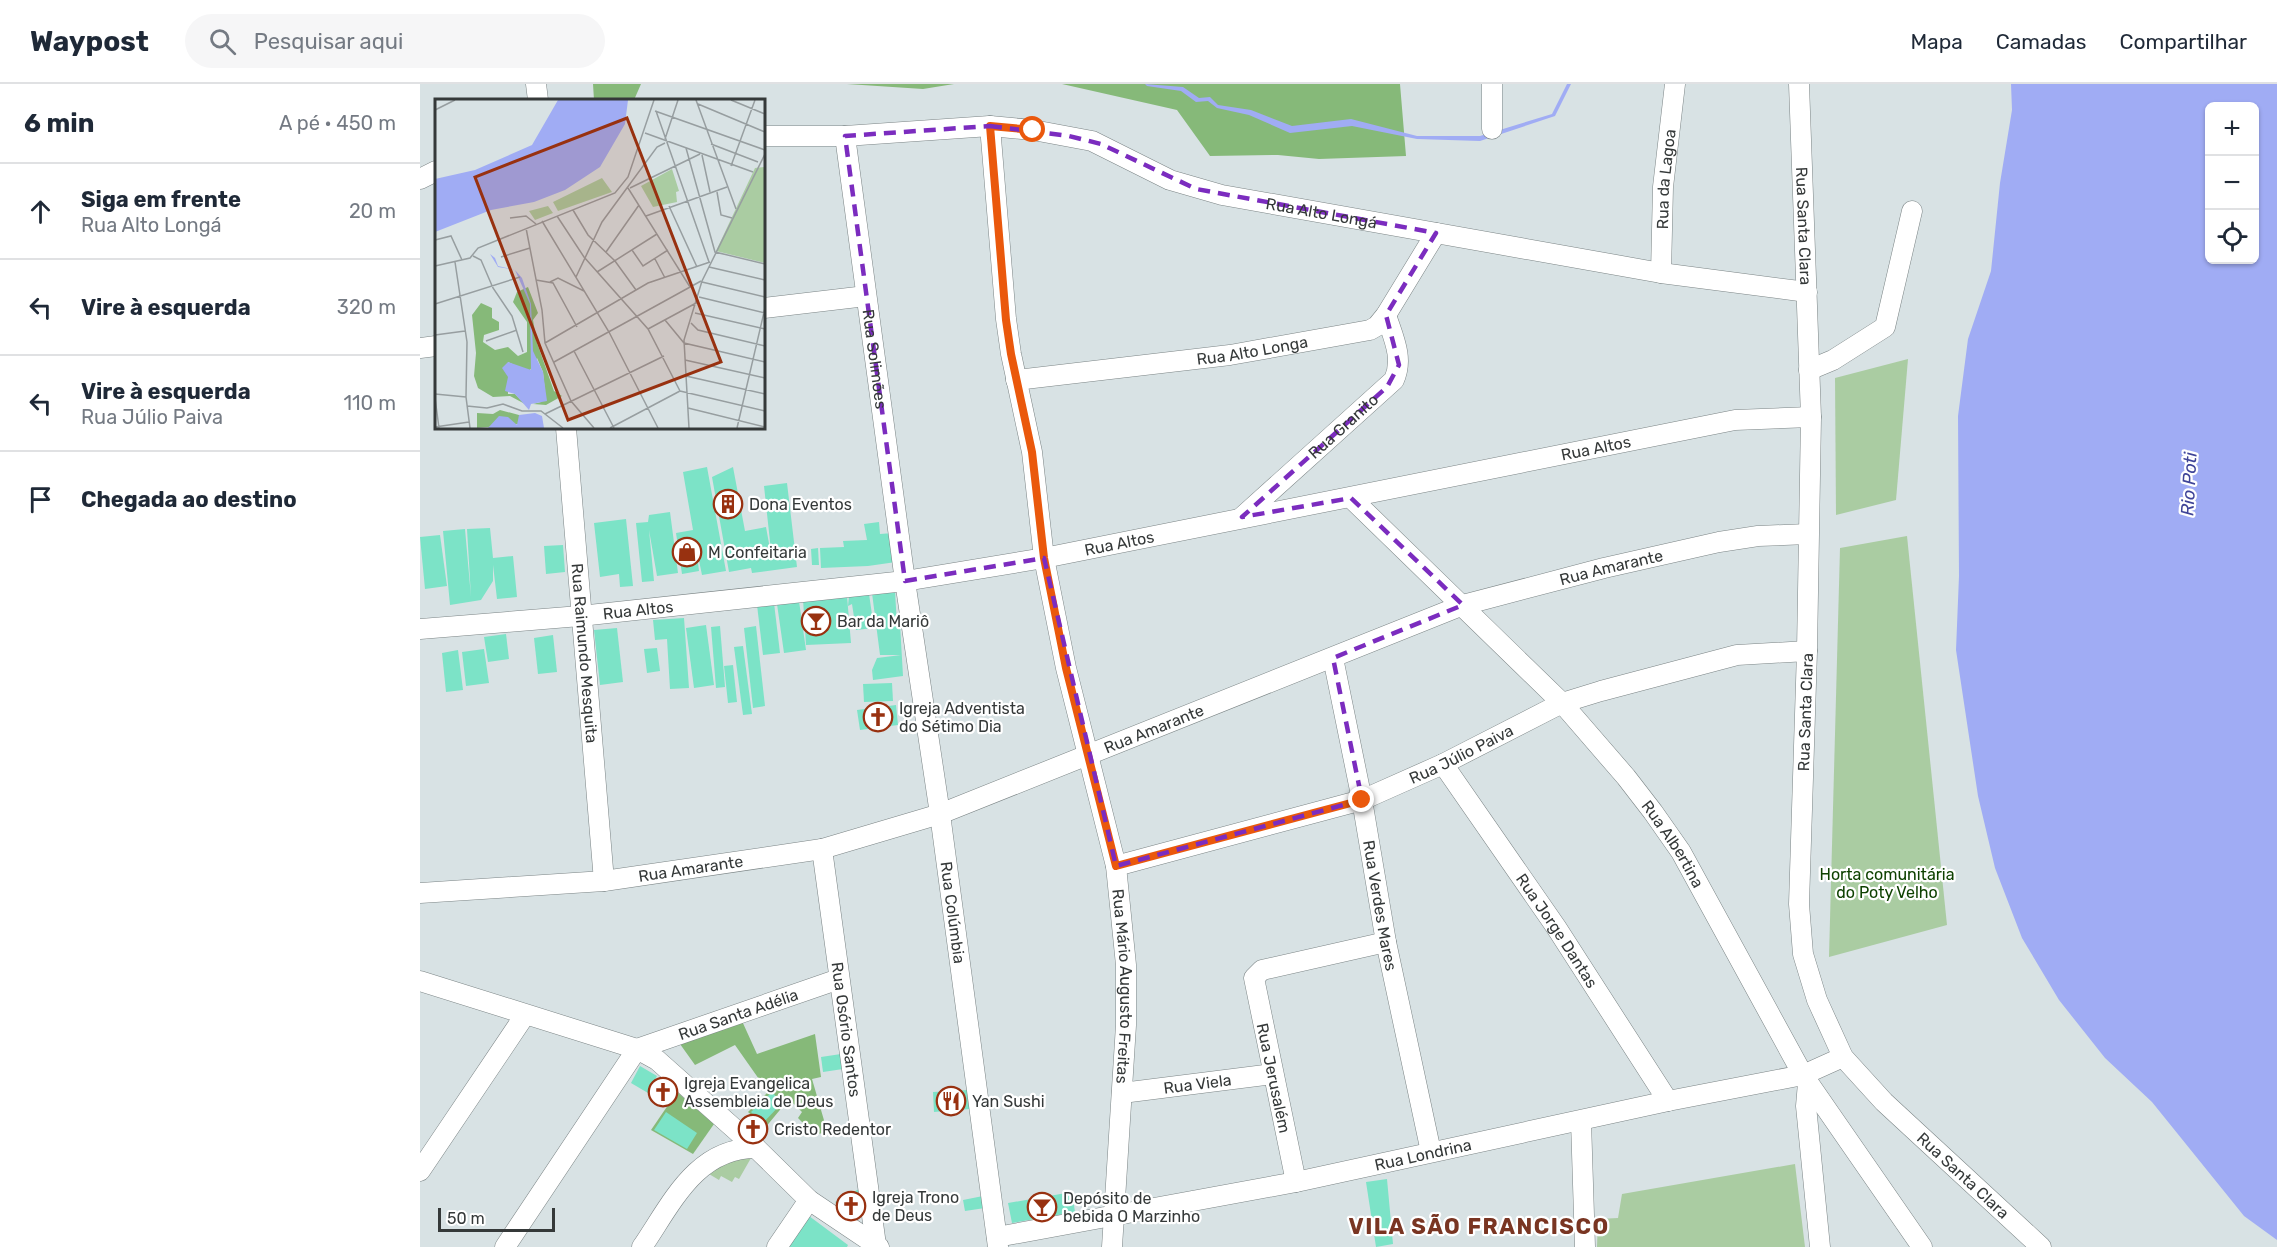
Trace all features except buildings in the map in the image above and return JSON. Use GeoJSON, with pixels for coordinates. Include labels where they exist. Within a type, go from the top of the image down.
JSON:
{"type":"FeatureCollection","features":[{"type":"Feature","properties":{"kind":"street"},"geometry":{"type":"LineString","coordinates":[[536,84],[538,99]]}},
{"type":"Feature","properties":{"kind":"street"},"geometry":{"type":"LineString","coordinates":[[1492,84],[1492,129]]}},
{"type":"Feature","properties":{"kind":"street","name":"Rua da Lagoa"},"geometry":{"type":"LineString","coordinates":[[1661,273],[1663,187],[1675,84]]}},
{"type":"Feature","properties":{"kind":"street","name":"Rua Santa Clara"},"geometry":{"type":"LineString","coordinates":[[1799,84],[1811,417],[1799,931],[1803,954],[1814,993],[1843,1057],[1884,1101],[2041,1247]]}},
{"type":"Feature","properties":{"kind":"street","name":"Rua Alto Longá"},"geometry":{"type":"LineString","coordinates":[[765,136],[844,136],[990,126],[1053,133],[1092,141],[1170,180],[1196,189],[1661,273],[1807,292]]}},
{"type":"Feature","properties":{"kind":"street","name":"Rua Mário Augusto Freitas"},"geometry":{"type":"LineString","coordinates":[[990,126],[1006,320],[1032,452],[1044,558],[1066,668],[1116,866],[1126,965],[1122,1093],[1112,1247]]}},
{"type":"Feature","properties":{"kind":"street","name":"Rua Solimões"},"geometry":{"type":"LineString","coordinates":[[844,136],[905,581]]}},
{"type":"Feature","properties":{"kind":"street"},"geometry":{"type":"LineString","coordinates":[[420,179],[435,172]]}},
{"type":"Feature","properties":{"kind":"street"},"geometry":{"type":"LineString","coordinates":[[1809,370],[1833,360],[1885,327],[1912,211]]}},
{"type":"Feature","properties":{"kind":"street","name":"Rua Alto Longa"},"geometry":{"type":"LineString","coordinates":[[1016,380],[1230,355],[1370,330],[1377,326],[1386,315],[1436,233]]}},
{"type":"Feature","properties":{"kind":"street"},"geometry":{"type":"LineString","coordinates":[[765,308],[866,296]]}},
{"type":"Feature","properties":{"kind":"street","name":"Rua Granito"},"geometry":{"type":"LineString","coordinates":[[1242,517],[1394,380],[1399,366],[1399,357],[1386,315]]}},
{"type":"Feature","properties":{"kind":"street"},"geometry":{"type":"LineString","coordinates":[[420,348],[435,346]]}},
{"type":"Feature","properties":{"kind":"street","name":"Rua Altos"},"geometry":{"type":"LineString","coordinates":[[420,629],[580,616],[905,581],[1044,558],[1735,420],[1811,417]]}},
{"type":"Feature","properties":{"kind":"street","name":"Rua Raimundo Mesquita"},"geometry":{"type":"LineString","coordinates":[[566,429],[604,881]]}},
{"type":"Feature","properties":{"kind":"street","name":"Rua Albertina"},"geometry":{"type":"LineString","coordinates":[[1351,498],[1562,703],[1626,777],[1681,852],[1805,1079],[1922,1247]]}},
{"type":"Feature","properties":{"kind":"street","name":"Rua Amarante"},"geometry":{"type":"LineString","coordinates":[[420,893],[604,881],[822,849],[940,814],[1463,605],[1604,568],[1719,542],[1758,536],[1808,534]]}},
{"type":"Feature","properties":{"kind":"street","name":"Rua Colúmbia"},"geometry":{"type":"LineString","coordinates":[[905,581],[940,814],[998,1242]]}},
{"type":"Feature","properties":{"kind":"street","name":"Rua Júlio Paiva"},"geometry":{"type":"LineString","coordinates":[[1116,866],[1362,800],[1443,764],[1562,703],[1729,657],[1766,652],[1807,651]]}},
{"type":"Feature","properties":{"kind":"street","name":"Rua Verdes Mares"},"geometry":{"type":"LineString","coordinates":[[1333,658],[1362,800],[1386,942],[1431,1152]]}},
{"type":"Feature","properties":{"kind":"street","name":"Rua Jorge Dantas"},"geometry":{"type":"LineString","coordinates":[[1443,764],[1556,927],[1668,1101]]}},
{"type":"Feature","properties":{"kind":"street","name":"Rua Osório Santos"},"geometry":{"type":"LineString","coordinates":[[822,849],[878,1246]]}},
{"type":"Feature","properties":{"kind":"street","name":"Rua Jerusalém"},"geometry":{"type":"LineString","coordinates":[[1296,1182],[1254,982],[1256,974],[1262,970],[1386,942]]}},
{"type":"Feature","properties":{"kind":"street","name":"Rua Santa Adélia"},"geometry":{"type":"LineString","coordinates":[[637,1049],[839,979]]}},
{"type":"Feature","properties":{"kind":"street"},"geometry":{"type":"LineString","coordinates":[[420,981],[637,1049],[657,1060],[756,1148],[809,1200],[878,1246]]}},
{"type":"Feature","properties":{"kind":"street"},"geometry":{"type":"LineString","coordinates":[[420,1171],[525,1015]]}},
{"type":"Feature","properties":{"kind":"street"},"geometry":{"type":"LineString","coordinates":[[505,1247],[637,1049]]}},
{"type":"Feature","properties":{"kind":"street","name":"Rua Londrina"},"geometry":{"type":"LineString","coordinates":[[998,1242],[1113,1217],[1296,1182],[1668,1101],[1805,1079],[1843,1057]]}},
{"type":"Feature","properties":{"kind":"street","name":"Rua Viela"},"geometry":{"type":"LineString","coordinates":[[1122,1093],[1273,1074]]}},
{"type":"Feature","properties":{"kind":"street"},"geometry":{"type":"LineString","coordinates":[[1805,1079],[1820,1247]]}},
{"type":"Feature","properties":{"kind":"street"},"geometry":{"type":"LineString","coordinates":[[1581,1121],[1585,1247]]}},
{"type":"Feature","properties":{"kind":"street"},"geometry":{"type":"LineString","coordinates":[[642,1247],[690,1176],[727,1151],[756,1148]]}},
{"type":"Feature","properties":{"kind":"street"},"geometry":{"type":"LineString","coordinates":[[777,1247],[809,1200]]}},
{"type":"Feature","properties":{"kind":"highlighted area"},"geometry":{"type":"Polygon","coordinates":[[[990,126],[1069,136],[1101,144],[1196,189],[1436,233],[1386,315],[1399,365],[1387,387],[1242,517],[1351,498],[1463,605],[1333,658],[1362,800],[1116,866],[1044,558],[905,581],[845,136],[990,126]]]}},
{"type":"Feature","properties":{"kind":"green space"},"geometry":{"type":"Polygon","coordinates":[[[593,84],[641,84],[634,99],[594,99],[593,84]]]}},
{"type":"Feature","properties":{"kind":"green space"},"geometry":{"type":"Polygon","coordinates":[[[847,84],[954,84],[923,89],[847,84]]]}},
{"type":"Feature","properties":{"kind":"green space"},"geometry":{"type":"Polygon","coordinates":[[[1062,84],[1400,84],[1406,156],[1319,159],[1278,155],[1210,156],[1177,110],[1062,84]]]}},
{"type":"Feature","properties":{"kind":"green space"},"geometry":{"type":"Polygon","coordinates":[[[1908,359],[1896,500],[1836,515],[1835,378],[1908,359]]]}},
{"type":"Feature","properties":{"kind":"green space","name":"Horta comunitária do Poty Velho"},"geometry":{"type":"Polygon","coordinates":[[[1907,536],[1947,925],[1829,957],[1840,548],[1907,536]]]}},
{"type":"Feature","properties":{"kind":"green space"},"geometry":{"type":"Polygon","coordinates":[[[742,1021],[757,1054],[815,1034],[821,1077],[812,1079],[828,1134],[813,1133],[812,1137],[807,1133],[809,1129],[798,1118],[802,1112],[789,1099],[759,1135],[749,1126],[756,1119],[748,1112],[768,1092],[735,1045],[695,1065],[680,1044],[742,1021]]]}},
{"type":"Feature","properties":{"kind":"green space"},"geometry":{"type":"Polygon","coordinates":[[[677,1092],[714,1124],[693,1154],[651,1130],[677,1092]]]}},
{"type":"Feature","properties":{"kind":"green space"},"geometry":{"type":"Polygon","coordinates":[[[729,1155],[751,1158],[739,1179],[735,1177],[732,1182],[721,1176],[719,1180],[704,1171],[729,1155]]]}},
{"type":"Feature","properties":{"kind":"green space"},"geometry":{"type":"Polygon","coordinates":[[[1795,1164],[1805,1247],[1597,1247],[1598,1219],[1618,1218],[1622,1194],[1795,1164]]]}},
{"type":"Feature","properties":{"kind":"water"},"geometry":{"type":"Polygon","coordinates":[[[1145,84],[1183,87],[1199,98],[1210,97],[1218,105],[1251,110],[1292,126],[1351,119],[1417,136],[1480,136],[1552,114],[1567,84],[1571,84],[1555,116],[1480,141],[1417,139],[1352,126],[1290,133],[1249,115],[1217,108],[1208,101],[1196,102],[1181,91],[1145,84]]]}},
{"type":"Feature","properties":{"kind":"water","name":"Rio Poti"},"geometry":{"type":"Polygon","coordinates":[[[2011,84],[2277,84],[2277,1240],[2244,1216],[2152,1102],[2105,1058],[2059,1000],[2022,938],[1995,868],[1978,796],[1956,650],[1959,576],[1958,416],[1968,339],[1991,271],[2000,183],[2012,110],[2011,84]]]}},
{"type":"Feature","properties":{"kind":"place","name":"Dona Eventos"},"geometry":{"type":"Point","coordinates":[728,504]}},
{"type":"Feature","properties":{"kind":"place","name":"M Confeitaria"},"geometry":{"type":"Point","coordinates":[687,552]}},
{"type":"Feature","properties":{"kind":"place","name":"Bar da Mariô"},"geometry":{"type":"Point","coordinates":[816,621]}},
{"type":"Feature","properties":{"kind":"place","name":"Igreja Adventista do Sétimo Dia"},"geometry":{"type":"Point","coordinates":[878,717]}},
{"type":"Feature","properties":{"kind":"place","name":"Igreja Evangelica Assembleia de Deus"},"geometry":{"type":"Point","coordinates":[663,1092]}},
{"type":"Feature","properties":{"kind":"place","name":"Yan Sushi"},"geometry":{"type":"Point","coordinates":[951,1101]}},
{"type":"Feature","properties":{"kind":"place","name":"Cristo Redentor"},"geometry":{"type":"Point","coordinates":[753,1129]}},
{"type":"Feature","properties":{"kind":"place","name":"Igreja Trono de Deus"},"geometry":{"type":"Point","coordinates":[851,1206]}},
{"type":"Feature","properties":{"kind":"place","name":"Depósito de bebida O Marzinho"},"geometry":{"type":"Point","coordinates":[1042,1207]}},
{"type":"Feature","properties":{"kind":"district","name":"VILA SÃO FRANCISCO"},"geometry":{"type":"Point","coordinates":[1479,1226]}},
{"type":"Feature","properties":{"kind":"route"},"geometry":{"type":"LineString","coordinates":[[1033,130],[990,126],[1006,320],[1032,452],[1044,558],[1066,668],[1116,866],[1362,800]]}}]}
